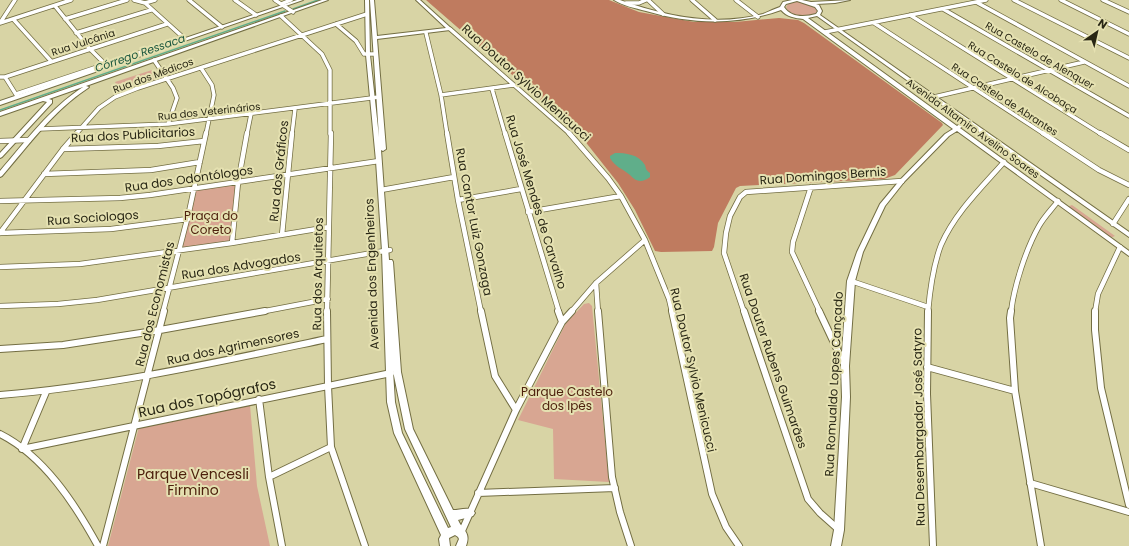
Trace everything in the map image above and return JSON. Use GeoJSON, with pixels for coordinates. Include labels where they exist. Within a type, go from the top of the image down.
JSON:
{"type":"FeatureCollection","features":[{"type":"Feature","properties":{"kind":"street"},"geometry":{"type":"LineString","coordinates":[[0,23],[15,0]]}},
{"type":"Feature","properties":{"kind":"street"},"geometry":{"type":"LineString","coordinates":[[0,23],[14,20],[71,0]]}},
{"type":"Feature","properties":{"kind":"street"},"geometry":{"type":"LineString","coordinates":[[65,19],[127,0]]}},
{"type":"Feature","properties":{"kind":"street"},"geometry":{"type":"LineString","coordinates":[[134,0],[145,3],[155,0]]}},
{"type":"Feature","properties":{"kind":"street"},"geometry":{"type":"LineString","coordinates":[[189,0],[222,27]]}},
{"type":"Feature","properties":{"kind":"street"},"geometry":{"type":"LineString","coordinates":[[235,0],[256,15]]}},
{"type":"Feature","properties":{"kind":"street"},"geometry":{"type":"LineString","coordinates":[[275,0],[293,12]]}},
{"type":"Feature","properties":{"kind":"street"},"geometry":{"type":"LineString","coordinates":[[282,5],[291,0]]}},
{"type":"Feature","properties":{"kind":"street"},"geometry":{"type":"LineString","coordinates":[[0,103],[16,95],[222,27],[282,5],[301,0]]}},
{"type":"Feature","properties":{"kind":"street"},"geometry":{"type":"LineString","coordinates":[[0,114],[326,0]]}},
{"type":"Feature","properties":{"kind":"street","name":"Avenida dos Engenheiros"},"geometry":{"type":"LineString","coordinates":[[367,0],[368,55],[376,98],[384,190],[393,373],[391,402],[398,433],[446,535]]}},
{"type":"Feature","properties":{"kind":"street","name":"Avenida dos Engenheiros"},"geometry":{"type":"LineString","coordinates":[[372,0],[376,54],[376,98],[379,161],[384,190]]}},
{"type":"Feature","properties":{"kind":"street","name":"Rua Doutor Sylvio Menicucci"},"geometry":{"type":"LineString","coordinates":[[418,0],[572,136],[608,178],[621,196],[645,240],[669,299],[712,494],[726,527],[739,546]]}},
{"type":"Feature","properties":{"kind":"street"},"geometry":{"type":"LineString","coordinates":[[616,0],[663,14],[694,19],[714,20],[776,15]]}},
{"type":"Feature","properties":{"kind":"street"},"geometry":{"type":"LineString","coordinates":[[624,3],[639,3],[647,0],[663,14]]}},
{"type":"Feature","properties":{"kind":"street"},"geometry":{"type":"LineString","coordinates":[[692,0],[714,20]]}},
{"type":"Feature","properties":{"kind":"street"},"geometry":{"type":"LineString","coordinates":[[736,0],[758,17]]}},
{"type":"Feature","properties":{"kind":"street"},"geometry":{"type":"LineString","coordinates":[[792,16],[784,12],[782,8],[782,1],[797,0],[810,3],[848,0]]}},
{"type":"Feature","properties":{"kind":"street"},"geometry":{"type":"LineString","coordinates":[[825,32],[986,0]]}},
{"type":"Feature","properties":{"kind":"street"},"geometry":{"type":"LineString","coordinates":[[1014,0],[1129,58]]}},
{"type":"Feature","properties":{"kind":"street"},"geometry":{"type":"LineString","coordinates":[[1060,0],[1129,34]]}},
{"type":"Feature","properties":{"kind":"street"},"geometry":{"type":"LineString","coordinates":[[1103,0],[1129,12]]}},
{"type":"Feature","properties":{"kind":"street"},"geometry":{"type":"LineString","coordinates":[[784,16],[805,18],[819,13],[835,2]]}},
{"type":"Feature","properties":{"kind":"street"},"geometry":{"type":"LineString","coordinates":[[976,2],[1129,86]]}},
{"type":"Feature","properties":{"kind":"street"},"geometry":{"type":"LineString","coordinates":[[145,3],[185,39]]}},
{"type":"Feature","properties":{"kind":"street","name":"Avenida Altamiro Avelino Soares"},"geometry":{"type":"LineString","coordinates":[[810,3],[817,6],[819,13],[837,30],[1129,235]]}},
{"type":"Feature","properties":{"kind":"street"},"geometry":{"type":"LineString","coordinates":[[55,6],[76,33],[106,65]]}},
{"type":"Feature","properties":{"kind":"street"},"geometry":{"type":"LineString","coordinates":[[768,15],[782,8]]}},
{"type":"Feature","properties":{"kind":"street","name":"Rua Castelo de Alenquer"},"geometry":{"type":"LineString","coordinates":[[943,8],[1129,116]]}},
{"type":"Feature","properties":{"kind":"street"},"geometry":{"type":"LineString","coordinates":[[76,33],[151,10]]}},
{"type":"Feature","properties":{"kind":"street"},"geometry":{"type":"LineString","coordinates":[[367,14],[371,15],[373,22]]}},
{"type":"Feature","properties":{"kind":"street","name":"Rua dos Médicos"},"geometry":{"type":"LineString","coordinates":[[0,233],[63,149],[106,102],[125,93],[167,78],[367,14]]}},
{"type":"Feature","properties":{"kind":"street","name":"Rua Castelo de Alcobaça"},"geometry":{"type":"LineString","coordinates":[[910,15],[1129,150]]}},
{"type":"Feature","properties":{"kind":"street","name":"Rua dos Arquitetos"},"geometry":{"type":"LineString","coordinates":[[281,16],[322,54],[330,70],[331,104],[327,339],[331,446],[365,546]]}},
{"type":"Feature","properties":{"kind":"street","name":"Avenida Altamiro Avelino Soares"},"geometry":{"type":"LineString","coordinates":[[805,18],[1129,254]]}},
{"type":"Feature","properties":{"kind":"street"},"geometry":{"type":"LineString","coordinates":[[14,20],[51,61]]}},
{"type":"Feature","properties":{"kind":"street","name":"Rua Castelo de Abrantes"},"geometry":{"type":"LineString","coordinates":[[874,23],[1109,177],[1129,186]]}},
{"type":"Feature","properties":{"kind":"street","name":"Rua Vulcânia"},"geometry":{"type":"LineString","coordinates":[[0,77],[167,24]]}},
{"type":"Feature","properties":{"kind":"street"},"geometry":{"type":"LineString","coordinates":[[336,24],[356,41],[364,54],[376,54]]}},
{"type":"Feature","properties":{"kind":"street"},"geometry":{"type":"LineString","coordinates":[[374,38],[450,29]]}},
{"type":"Feature","properties":{"kind":"street","name":"Rua Cantor Luiz Gonzaga"},"geometry":{"type":"LineString","coordinates":[[426,32],[440,95],[458,200],[495,376],[516,410]]}},
{"type":"Feature","properties":{"kind":"street"},"geometry":{"type":"LineString","coordinates":[[154,60],[167,78],[177,98],[168,124]]}},
{"type":"Feature","properties":{"kind":"street"},"geometry":{"type":"LineString","coordinates":[[934,97],[1010,78],[1084,62]]}},
{"type":"Feature","properties":{"kind":"street","name":"Rua dos Economistas"},"geometry":{"type":"LineString","coordinates":[[103,546],[136,425],[188,219],[214,96],[212,85],[201,68]]}},
{"type":"Feature","properties":{"kind":"street"},"geometry":{"type":"LineString","coordinates":[[5,76],[16,95]]}},
{"type":"Feature","properties":{"kind":"street"},"geometry":{"type":"LineString","coordinates":[[0,175],[29,140],[72,96],[103,78]]}},
{"type":"Feature","properties":{"kind":"street"},"geometry":{"type":"LineString","coordinates":[[440,95],[514,85]]}},
{"type":"Feature","properties":{"kind":"street","name":"Rua José Mendes de Carvalho"},"geometry":{"type":"LineString","coordinates":[[492,89],[562,322]]}},
{"type":"Feature","properties":{"kind":"street","name":"Rua dos Veterinários"},"geometry":{"type":"LineString","coordinates":[[40,129],[168,124],[376,98]]}},
{"type":"Feature","properties":{"kind":"street"},"geometry":{"type":"LineString","coordinates":[[0,156],[50,102],[49,100],[42,99]]}},
{"type":"Feature","properties":{"kind":"street","name":"Rua dos Gráficos"},"geometry":{"type":"LineString","coordinates":[[282,235],[295,109]]}},
{"type":"Feature","properties":{"kind":"street"},"geometry":{"type":"LineString","coordinates":[[232,243],[238,183],[251,114]]}},
{"type":"Feature","properties":{"kind":"street"},"geometry":{"type":"LineString","coordinates":[[35,119],[50,118]]}},
{"type":"Feature","properties":{"kind":"street","name":"Rua Romualdo Lopes Cançado"},"geometry":{"type":"LineString","coordinates":[[836,546],[839,530],[846,396],[845,366],[852,281],[860,252],[870,227],[882,205],[902,181],[947,135],[968,121]]}},
{"type":"Feature","properties":{"kind":"street"},"geometry":{"type":"LineString","coordinates":[[0,141],[29,140]]}},
{"type":"Feature","properties":{"kind":"street","name":"Rua dos Publicitarios"},"geometry":{"type":"LineString","coordinates":[[63,149],[158,146],[204,140]]}},
{"type":"Feature","properties":{"kind":"street"},"geometry":{"type":"LineString","coordinates":[[981,146],[982,141],[995,140]]}},
{"type":"Feature","properties":{"kind":"street","name":"Rua dos Odontólogos"},"geometry":{"type":"LineString","coordinates":[[0,201],[120,198],[238,183],[379,161]]}},
{"type":"Feature","properties":{"kind":"street"},"geometry":{"type":"LineString","coordinates":[[44,174],[150,170],[200,162]]}},
{"type":"Feature","properties":{"kind":"street","name":"Rua Desembargador José Satyro"},"geometry":{"type":"LineString","coordinates":[[933,546],[926,367],[928,307],[936,261],[947,234],[963,210],[1004,162]]}},
{"type":"Feature","properties":{"kind":"street"},"geometry":{"type":"LineString","coordinates":[[384,190],[454,177]]}},
{"type":"Feature","properties":{"kind":"street","name":"Rua Domingos Bernis"},"geometry":{"type":"LineString","coordinates":[[746,192],[902,181]]}},
{"type":"Feature","properties":{"kind":"street"},"geometry":{"type":"LineString","coordinates":[[811,187],[793,242],[792,252],[845,366]]}},
{"type":"Feature","properties":{"kind":"street"},"geometry":{"type":"LineString","coordinates":[[458,200],[521,189]]}},
{"type":"Feature","properties":{"kind":"street","name":"Rua Doutor Rubens Guimarães"},"geometry":{"type":"LineString","coordinates":[[746,192],[741,194],[727,222],[724,253],[808,499],[839,530]]}},
{"type":"Feature","properties":{"kind":"street"},"geometry":{"type":"LineString","coordinates":[[528,212],[621,196]]}},
{"type":"Feature","properties":{"kind":"street"},"geometry":{"type":"LineString","coordinates":[[1113,224],[1129,199]]}},
{"type":"Feature","properties":{"kind":"street"},"geometry":{"type":"LineString","coordinates":[[1041,546],[1015,391],[1010,318],[1013,293],[1023,263],[1039,226],[1058,201]]}},
{"type":"Feature","properties":{"kind":"street","name":"Rua Sociologos"},"geometry":{"type":"LineString","coordinates":[[0,233],[111,229],[188,219]]}},
{"type":"Feature","properties":{"kind":"street"},"geometry":{"type":"LineString","coordinates":[[0,267],[80,264],[232,243],[329,227]]}},
{"type":"Feature","properties":{"kind":"street"},"geometry":{"type":"LineString","coordinates":[[445,546],[444,540],[450,531],[462,539],[478,493],[516,410],[562,322],[596,283],[645,240]]}},
{"type":"Feature","properties":{"kind":"street"},"geometry":{"type":"LineString","coordinates":[[1120,247],[1098,294],[1095,312],[1095,330],[1101,388],[1129,505]]}},
{"type":"Feature","properties":{"kind":"street","name":"Rua dos Advogados"},"geometry":{"type":"LineString","coordinates":[[0,306],[58,304],[97,300],[387,251]]}},
{"type":"Feature","properties":{"kind":"street"},"geometry":{"type":"LineString","coordinates":[[852,281],[928,307]]}},
{"type":"Feature","properties":{"kind":"street"},"geometry":{"type":"LineString","coordinates":[[596,283],[609,450],[615,488],[626,536],[631,546]]}},
{"type":"Feature","properties":{"kind":"street"},"geometry":{"type":"LineString","coordinates":[[0,349],[63,345],[160,330],[328,299]]}},
{"type":"Feature","properties":{"kind":"street","name":"Rua dos Agrimensores"},"geometry":{"type":"LineString","coordinates":[[0,395],[46,392],[148,376],[327,339]]}},
{"type":"Feature","properties":{"kind":"street"},"geometry":{"type":"LineString","coordinates":[[926,367],[1015,391]]}},
{"type":"Feature","properties":{"kind":"street","name":"Avenida dos Engenheiros"},"geometry":{"type":"LineString","coordinates":[[393,373],[408,429],[462,539]]}},
{"type":"Feature","properties":{"kind":"street","name":"Rua dos Topógrafos"},"geometry":{"type":"LineString","coordinates":[[22,449],[259,399],[393,373]]}},
{"type":"Feature","properties":{"kind":"street"},"geometry":{"type":"LineString","coordinates":[[22,449],[46,392]]}},
{"type":"Feature","properties":{"kind":"street"},"geometry":{"type":"LineString","coordinates":[[259,399],[269,477],[282,546]]}},
{"type":"Feature","properties":{"kind":"street"},"geometry":{"type":"LineString","coordinates":[[0,434],[43,466],[65,490],[84,519],[98,546]]}},
{"type":"Feature","properties":{"kind":"street"},"geometry":{"type":"LineString","coordinates":[[269,477],[331,446]]}},
{"type":"Feature","properties":{"kind":"street"},"geometry":{"type":"LineString","coordinates":[[1030,483],[1129,512]]}},
{"type":"Feature","properties":{"kind":"street"},"geometry":{"type":"LineString","coordinates":[[478,493],[615,488]]}},
{"type":"Feature","properties":{"kind":"street"},"geometry":{"type":"LineString","coordinates":[[450,514],[458,515],[470,513]]}},
{"type":"Feature","properties":{"kind":"green space"},"geometry":{"type":"Polygon","coordinates":[[[796,2],[812,5],[818,12],[810,16],[800,16],[788,11],[786,7],[789,3],[796,2]]]}},
{"type":"Feature","properties":{"kind":"green space"},"geometry":{"type":"Polygon","coordinates":[[[152,70],[158,78],[145,83],[143,80],[144,82],[119,90],[115,82],[152,70]]]}},
{"type":"Feature","properties":{"kind":"green space","name":"Praça do Coreto"},"geometry":{"type":"Polygon","coordinates":[[[238,183],[232,243],[181,251],[194,189],[238,183]]]}},
{"type":"Feature","properties":{"kind":"green space"},"geometry":{"type":"Polygon","coordinates":[[[1072,205],[1115,236],[1110,238],[1067,207],[1072,205]]]}},
{"type":"Feature","properties":{"kind":"green space","name":"Parque Castelo dos Ipês"},"geometry":{"type":"Polygon","coordinates":[[[589,303],[592,306],[609,482],[554,479],[553,429],[518,420],[566,323],[584,304],[589,303]]]}},
{"type":"Feature","properties":{"kind":"green space","name":"Parque Vencesli Firmino"},"geometry":{"type":"Polygon","coordinates":[[[250,405],[257,486],[270,546],[108,546],[139,427],[250,405]]]}},
{"type":"Feature","properties":{"kind":"shaded area"},"geometry":{"type":"Polygon","coordinates":[[[426,0],[609,0],[639,12],[694,22],[735,22],[779,18],[798,20],[943,125],[895,175],[884,179],[740,186],[736,188],[718,223],[712,251],[655,251],[635,210],[618,183],[584,140],[557,114],[426,0]]]}},
{"type":"Feature","properties":{"kind":"shaded area"},"geometry":{"type":"Polygon","coordinates":[[[615,153],[627,154],[639,158],[650,173],[650,177],[642,181],[635,179],[612,161],[610,156],[615,153]]]}},
{"type":"Feature","properties":{"kind":"waterway","name":"Córrego Ressaca"},"geometry":{"type":"LineString","coordinates":[[293,9],[318,0]]}},
{"type":"Feature","properties":{"kind":"waterway","name":"Córrego Ressaca"},"geometry":{"type":"LineString","coordinates":[[0,110],[285,11]]}}]}
